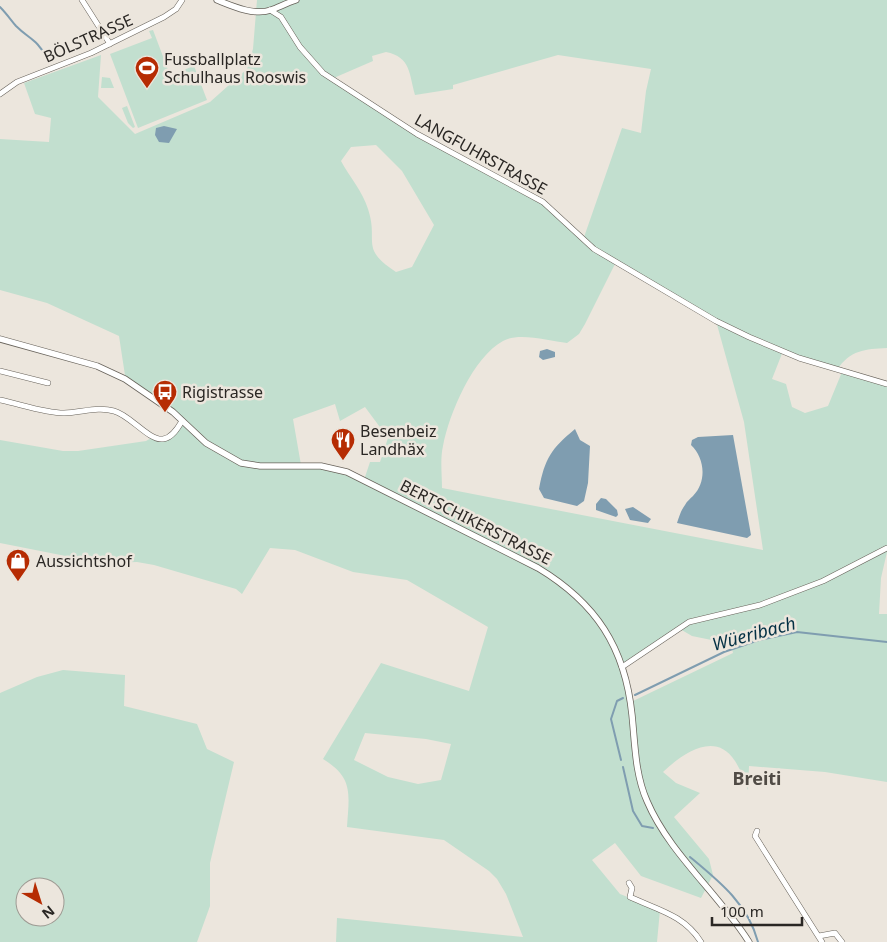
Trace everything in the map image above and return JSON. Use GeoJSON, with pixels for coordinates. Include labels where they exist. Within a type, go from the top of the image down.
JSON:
{"type":"FeatureCollection","features":[{"type":"Feature","properties":{"kind":"street"},"geometry":{"type":"LineString","coordinates":[[82,0],[110,44]]}},
{"type":"Feature","properties":{"kind":"street","name":"BÖLSTRASSE"},"geometry":{"type":"LineString","coordinates":[[0,94],[21,80],[110,44],[167,15],[182,0]]}},
{"type":"Feature","properties":{"kind":"street"},"geometry":{"type":"LineString","coordinates":[[217,0],[239,8],[270,10],[279,4],[296,0]]}},
{"type":"Feature","properties":{"kind":"street","name":"LANGFUHRSTRASSE"},"geometry":{"type":"LineString","coordinates":[[270,10],[281,17],[300,47],[323,73],[417,134],[544,202],[583,240],[600,252],[716,321],[749,337],[799,358],[887,384]]}},
{"type":"Feature","properties":{"kind":"street","name":"BERTSCHIKERSTRASSE"},"geometry":{"type":"LineString","coordinates":[[0,339],[64,356],[111,372],[143,391],[182,421],[206,443],[241,463],[260,466],[321,466],[347,472],[538,568],[562,583],[600,622],[613,643],[622,667],[631,702],[637,763],[646,800],[669,839],[720,900],[748,942]]}},
{"type":"Feature","properties":{"kind":"street"},"geometry":{"type":"LineString","coordinates":[[0,371],[48,383]]}},
{"type":"Feature","properties":{"kind":"street"},"geometry":{"type":"LineString","coordinates":[[0,400],[64,413],[95,409],[114,411],[130,418],[153,437],[162,440],[169,437],[182,421]]}},
{"type":"Feature","properties":{"kind":"street"},"geometry":{"type":"LineString","coordinates":[[622,667],[689,622],[768,602],[823,581],[887,548]]}},
{"type":"Feature","properties":{"kind":"street"},"geometry":{"type":"LineString","coordinates":[[757,831],[755,836],[822,942]]}},
{"type":"Feature","properties":{"kind":"street"},"geometry":{"type":"LineString","coordinates":[[629,884],[632,888],[630,897],[682,919],[690,926],[701,942]]}},
{"type":"Feature","properties":{"kind":"street"},"geometry":{"type":"LineString","coordinates":[[819,936],[835,933],[842,942]]}},
{"type":"Feature","properties":{"kind":"green space"},"geometry":{"type":"Polygon","coordinates":[[[257,0],[887,0],[887,348],[859,352],[847,358],[837,370],[783,351],[772,379],[786,384],[792,407],[805,413],[828,406],[842,372],[887,384],[887,552],[881,578],[879,614],[887,614],[887,782],[825,772],[749,766],[748,790],[735,761],[727,752],[718,747],[708,746],[699,748],[679,758],[663,772],[676,783],[700,793],[674,817],[709,859],[713,875],[701,898],[641,876],[615,843],[592,860],[620,894],[660,910],[657,942],[336,942],[337,918],[523,937],[506,894],[497,879],[489,871],[444,840],[347,827],[348,796],[345,780],[333,766],[323,759],[381,663],[469,691],[488,627],[407,580],[353,572],[295,550],[270,548],[242,594],[236,589],[154,565],[137,562],[101,563],[0,543],[0,440],[63,451],[78,451],[146,441],[153,437],[169,437],[182,421],[126,382],[119,336],[47,303],[0,290],[0,139],[49,142],[51,118],[35,114],[24,83],[101,55],[98,97],[135,134],[210,102],[247,69],[253,49],[257,0]],[[386,52],[372,56],[373,61],[336,77],[334,80],[417,134],[543,202],[583,240],[622,128],[641,133],[646,91],[651,69],[558,55],[453,85],[453,89],[415,95],[410,73],[405,62],[394,54],[386,52]],[[376,145],[351,147],[341,161],[366,203],[371,220],[372,244],[378,257],[396,272],[412,267],[434,225],[402,171],[376,145]],[[616,262],[579,334],[567,343],[526,337],[510,338],[492,349],[482,360],[464,388],[446,433],[442,456],[442,488],[763,550],[744,422],[716,321],[616,262]],[[335,404],[293,419],[301,465],[321,466],[364,480],[370,462],[380,462],[388,438],[365,407],[340,421],[335,404]],[[680,629],[623,667],[631,702],[733,653],[731,644],[692,636],[680,629]],[[365,733],[354,760],[388,777],[418,784],[441,780],[451,744],[426,739],[365,733]]]}},
{"type":"Feature","properties":{"kind":"green space","name":"Fussballplatz Schulhaus Rooswis"},"geometry":{"type":"Polygon","coordinates":[[[153,30],[170,75],[194,66],[207,100],[138,128],[110,54],[152,38],[149,31],[153,30]]]}},
{"type":"Feature","properties":{"kind":"green space"},"geometry":{"type":"Polygon","coordinates":[[[102,77],[110,78],[114,88],[101,88],[102,77]]]}},
{"type":"Feature","properties":{"kind":"green space"},"geometry":{"type":"Polygon","coordinates":[[[127,106],[135,127],[133,128],[128,123],[122,108],[127,106]]]}},
{"type":"Feature","properties":{"kind":"green space"},"geometry":{"type":"Polygon","coordinates":[[[63,670],[125,675],[124,706],[197,724],[207,749],[234,762],[210,863],[210,906],[197,942],[0,942],[0,693],[37,677],[63,670]]]}},
{"type":"Feature","properties":{"kind":"water"},"geometry":{"type":"Polygon","coordinates":[[[164,126],[177,129],[169,143],[159,142],[155,135],[156,128],[164,126]]]}},
{"type":"Feature","properties":{"kind":"water"},"geometry":{"type":"Polygon","coordinates":[[[547,349],[555,352],[555,357],[543,360],[539,357],[540,351],[547,349]]]}},
{"type":"Feature","properties":{"kind":"water"},"geometry":{"type":"Polygon","coordinates":[[[575,429],[580,440],[590,446],[588,483],[584,501],[577,506],[544,498],[539,489],[550,455],[560,442],[575,429]]]}},
{"type":"Feature","properties":{"kind":"water"},"geometry":{"type":"Polygon","coordinates":[[[733,435],[751,535],[747,538],[677,523],[684,507],[701,484],[701,463],[696,450],[691,445],[692,440],[698,437],[733,435]]]}},
{"type":"Feature","properties":{"kind":"water"},"geometry":{"type":"Polygon","coordinates":[[[601,498],[606,499],[617,510],[618,515],[616,517],[596,510],[596,504],[601,498]]]}},
{"type":"Feature","properties":{"kind":"water"},"geometry":{"type":"Polygon","coordinates":[[[633,507],[651,519],[648,523],[630,520],[625,509],[633,507]]]}},
{"type":"Feature","properties":{"kind":"waterway"},"geometry":{"type":"LineString","coordinates":[[0,7],[16,26],[36,43],[47,58]]}},
{"type":"Feature","properties":{"kind":"waterway","name":"Wüeribach"},"geometry":{"type":"LineString","coordinates":[[635,695],[724,652],[759,640],[797,632],[887,642]]}},
{"type":"Feature","properties":{"kind":"waterway","name":"Wüeribach"},"geometry":{"type":"LineString","coordinates":[[621,760],[611,719],[617,701],[623,698]]}},
{"type":"Feature","properties":{"kind":"waterway","name":"Wüeribach"},"geometry":{"type":"LineString","coordinates":[[623,767],[633,811],[642,826],[653,828]]}},
{"type":"Feature","properties":{"kind":"waterway","name":"Wüeribach"},"geometry":{"type":"LineString","coordinates":[[690,857],[722,884],[740,905],[753,928],[758,942]]}},
{"type":"Feature","properties":{"kind":"place","name":"Fussballplatz Schulhaus Rooswis"},"geometry":{"type":"Point","coordinates":[147,89]}},
{"type":"Feature","properties":{"kind":"place","name":"Rigistrasse"},"geometry":{"type":"Point","coordinates":[165,413]}},
{"type":"Feature","properties":{"kind":"place","name":"Besenbeiz Landhäx"},"geometry":{"type":"Point","coordinates":[343,461]}},
{"type":"Feature","properties":{"kind":"place","name":"Aussichtshof"},"geometry":{"type":"Point","coordinates":[18,582]}},
{"type":"Feature","properties":{"kind":"district","name":"Breiti"},"geometry":{"type":"Point","coordinates":[757,779]}}]}
